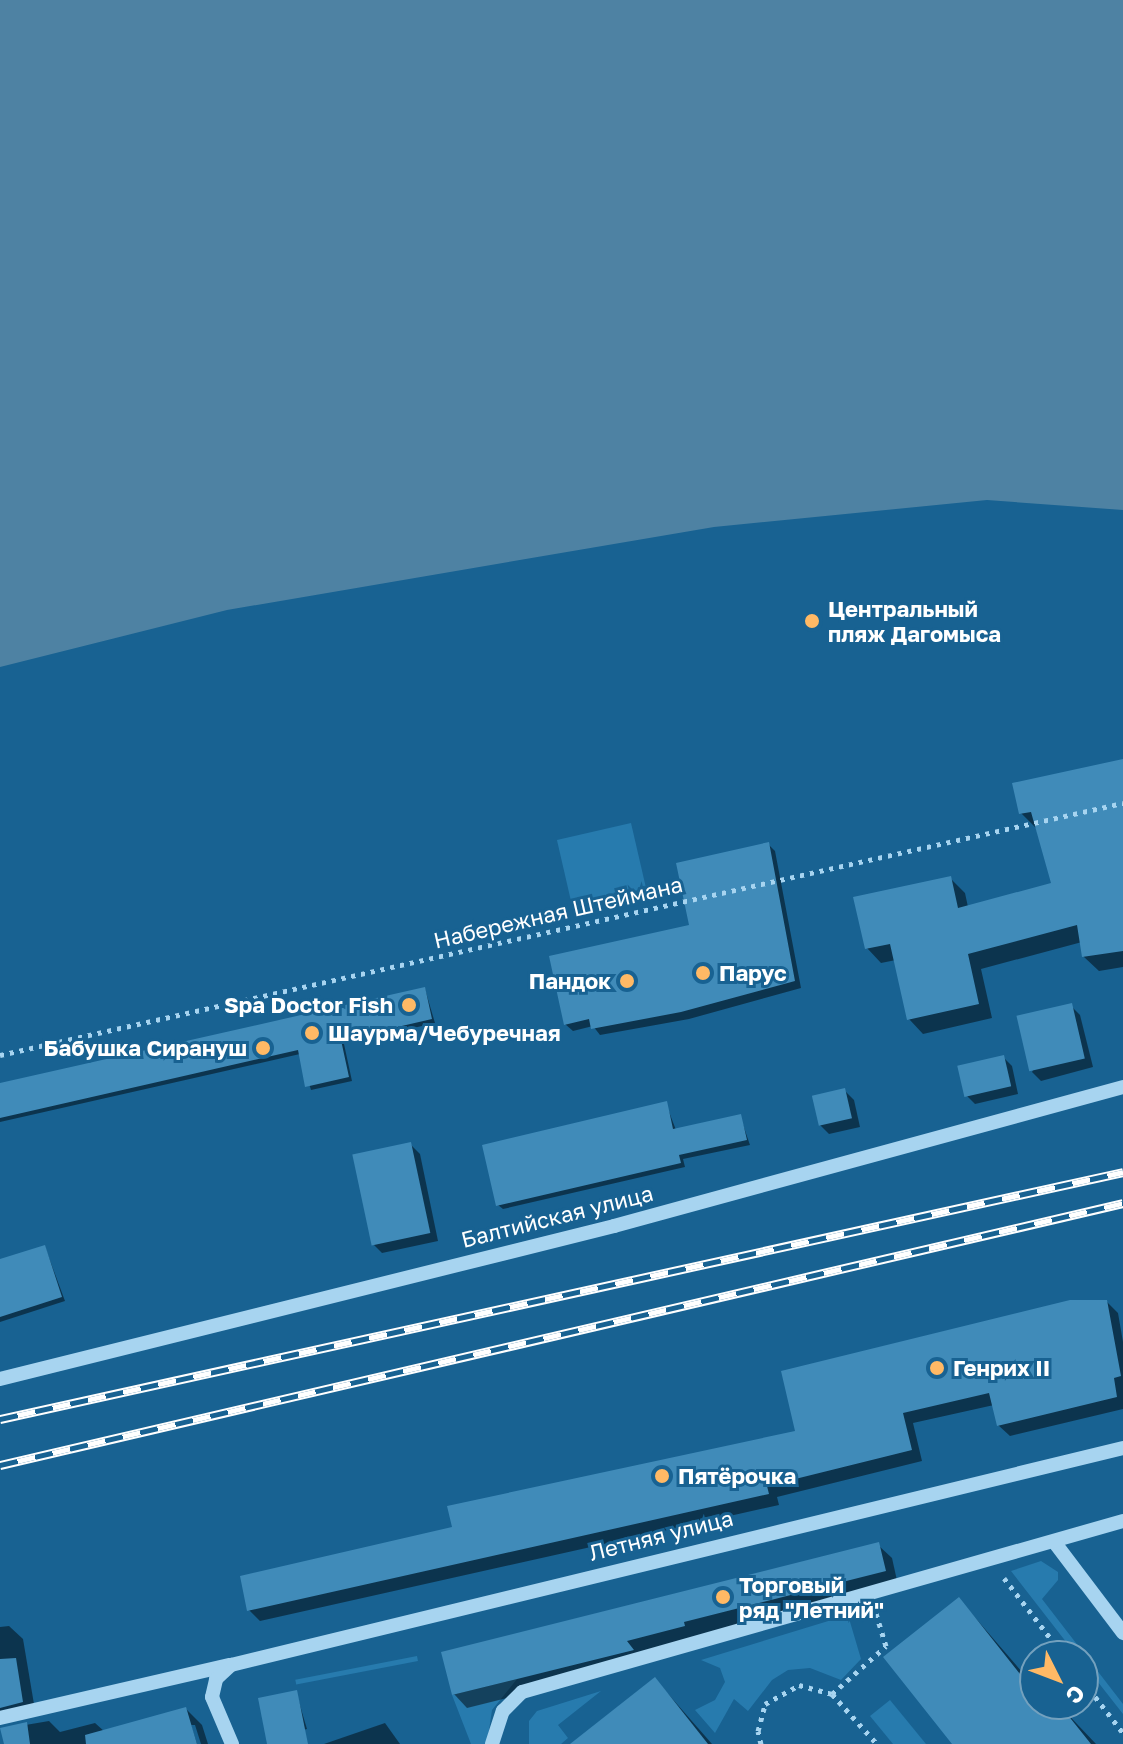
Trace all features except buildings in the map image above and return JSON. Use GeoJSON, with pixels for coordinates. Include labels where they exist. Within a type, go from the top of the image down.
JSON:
{"type":"FeatureCollection","features":[{"type":"Feature","properties":{"kind":"street","name":"Балтийская улица"},"geometry":{"type":"LineString","coordinates":[[0,1379],[630,1222],[1123,1087]]}},
{"type":"Feature","properties":{"kind":"street","name":"Летняя улица"},"geometry":{"type":"LineString","coordinates":[[232,1744],[212,1697],[216,1679],[231,1665],[1123,1448]]}},
{"type":"Feature","properties":{"kind":"street"},"geometry":{"type":"LineString","coordinates":[[492,1744],[503,1711],[522,1692],[1055,1543],[1123,1521]]}},
{"type":"Feature","properties":{"kind":"street"},"geometry":{"type":"LineString","coordinates":[[1055,1543],[1123,1633]]}},
{"type":"Feature","properties":{"kind":"street"},"geometry":{"type":"LineString","coordinates":[[0,1718],[231,1665]]}},
{"type":"Feature","properties":{"kind":"path","name":"Набережная Штеймана"},"geometry":{"type":"LineString","coordinates":[[0,1055],[1123,803]]}},
{"type":"Feature","properties":{"kind":"path"},"geometry":{"type":"LineString","coordinates":[[996,1568],[1052,1640]]}},
{"type":"Feature","properties":{"kind":"path"},"geometry":{"type":"LineString","coordinates":[[832,1694],[886,1646],[870,1594]]}},
{"type":"Feature","properties":{"kind":"path"},"geometry":{"type":"LineString","coordinates":[[761,1744],[760,1716],[774,1694],[799,1685],[832,1694],[877,1744]]}},
{"type":"Feature","properties":{"kind":"path"},"geometry":{"type":"LineString","coordinates":[[1099,1702],[1123,1733]]}},
{"type":"Feature","properties":{"kind":"shaded area"},"geometry":{"type":"Polygon","coordinates":[[[0,0],[1123,0],[1123,510],[987,500],[714,527],[227,610],[0,667],[0,0]]]}},
{"type":"Feature","properties":{"kind":"shaded area"},"geometry":{"type":"Polygon","coordinates":[[[631,823],[646,888],[572,905],[557,840],[631,823]]]}},
{"type":"Feature","properties":{"kind":"shaded area"},"geometry":{"type":"Polygon","coordinates":[[[1041,1561],[1058,1572],[1058,1580],[1042,1599],[1074,1640],[1065,1640],[1011,1571],[1041,1561]]]}},
{"type":"Feature","properties":{"kind":"shaded area"},"geometry":{"type":"Polygon","coordinates":[[[848,1615],[861,1659],[841,1680],[810,1668],[788,1670],[772,1680],[748,1711],[734,1699],[715,1733],[695,1710],[715,1700],[725,1682],[720,1668],[701,1660],[848,1615]]]}},
{"type":"Feature","properties":{"kind":"shaded area"},"geometry":{"type":"Polygon","coordinates":[[[417,1656],[418,1661],[296,1685],[295,1680],[417,1656]]]}},
{"type":"Feature","properties":{"kind":"shaded area"},"geometry":{"type":"Polygon","coordinates":[[[1099,1673],[1123,1704],[1123,1714],[1099,1683],[1099,1673]]]}},
{"type":"Feature","properties":{"kind":"shaded area"},"geometry":{"type":"Polygon","coordinates":[[[517,1679],[492,1710],[487,1744],[471,1744],[452,1695],[517,1679]]]}},
{"type":"Feature","properties":{"kind":"shaded area"},"geometry":{"type":"Polygon","coordinates":[[[601,1691],[558,1725],[568,1738],[561,1744],[529,1744],[529,1721],[537,1711],[601,1691]]]}},
{"type":"Feature","properties":{"kind":"shaded area"},"geometry":{"type":"Polygon","coordinates":[[[890,1700],[926,1744],[893,1744],[870,1716],[890,1700]]]}},
{"type":"Feature","properties":{"kind":"railway"},"geometry":{"type":"LineString","coordinates":[[0,1419],[1123,1172]]}},
{"type":"Feature","properties":{"kind":"railway"},"geometry":{"type":"LineString","coordinates":[[0,1465],[1123,1203]]}},
{"type":"Feature","properties":{"kind":"place","name":"Центральный пляж Дагомыса"},"geometry":{"type":"Point","coordinates":[812,621]}},
{"type":"Feature","properties":{"kind":"place","name":"Парус"},"geometry":{"type":"Point","coordinates":[703,973]}},
{"type":"Feature","properties":{"kind":"place","name":"Пандок"},"geometry":{"type":"Point","coordinates":[627,981]}},
{"type":"Feature","properties":{"kind":"place","name":"Spa Doctor Fish"},"geometry":{"type":"Point","coordinates":[409,1005]}},
{"type":"Feature","properties":{"kind":"place","name":"Шаурма/Чебуречная"},"geometry":{"type":"Point","coordinates":[312,1033]}},
{"type":"Feature","properties":{"kind":"place","name":"Бабушка Сирануш"},"geometry":{"type":"Point","coordinates":[263,1048]}},
{"type":"Feature","properties":{"kind":"place","name":"Генрих II"},"geometry":{"type":"Point","coordinates":[937,1368]}},
{"type":"Feature","properties":{"kind":"place","name":"Пятёрочка"},"geometry":{"type":"Point","coordinates":[662,1476]}},
{"type":"Feature","properties":{"kind":"place","name":"Торговый ряд \"Летний\""},"geometry":{"type":"Point","coordinates":[723,1597]}}]}
